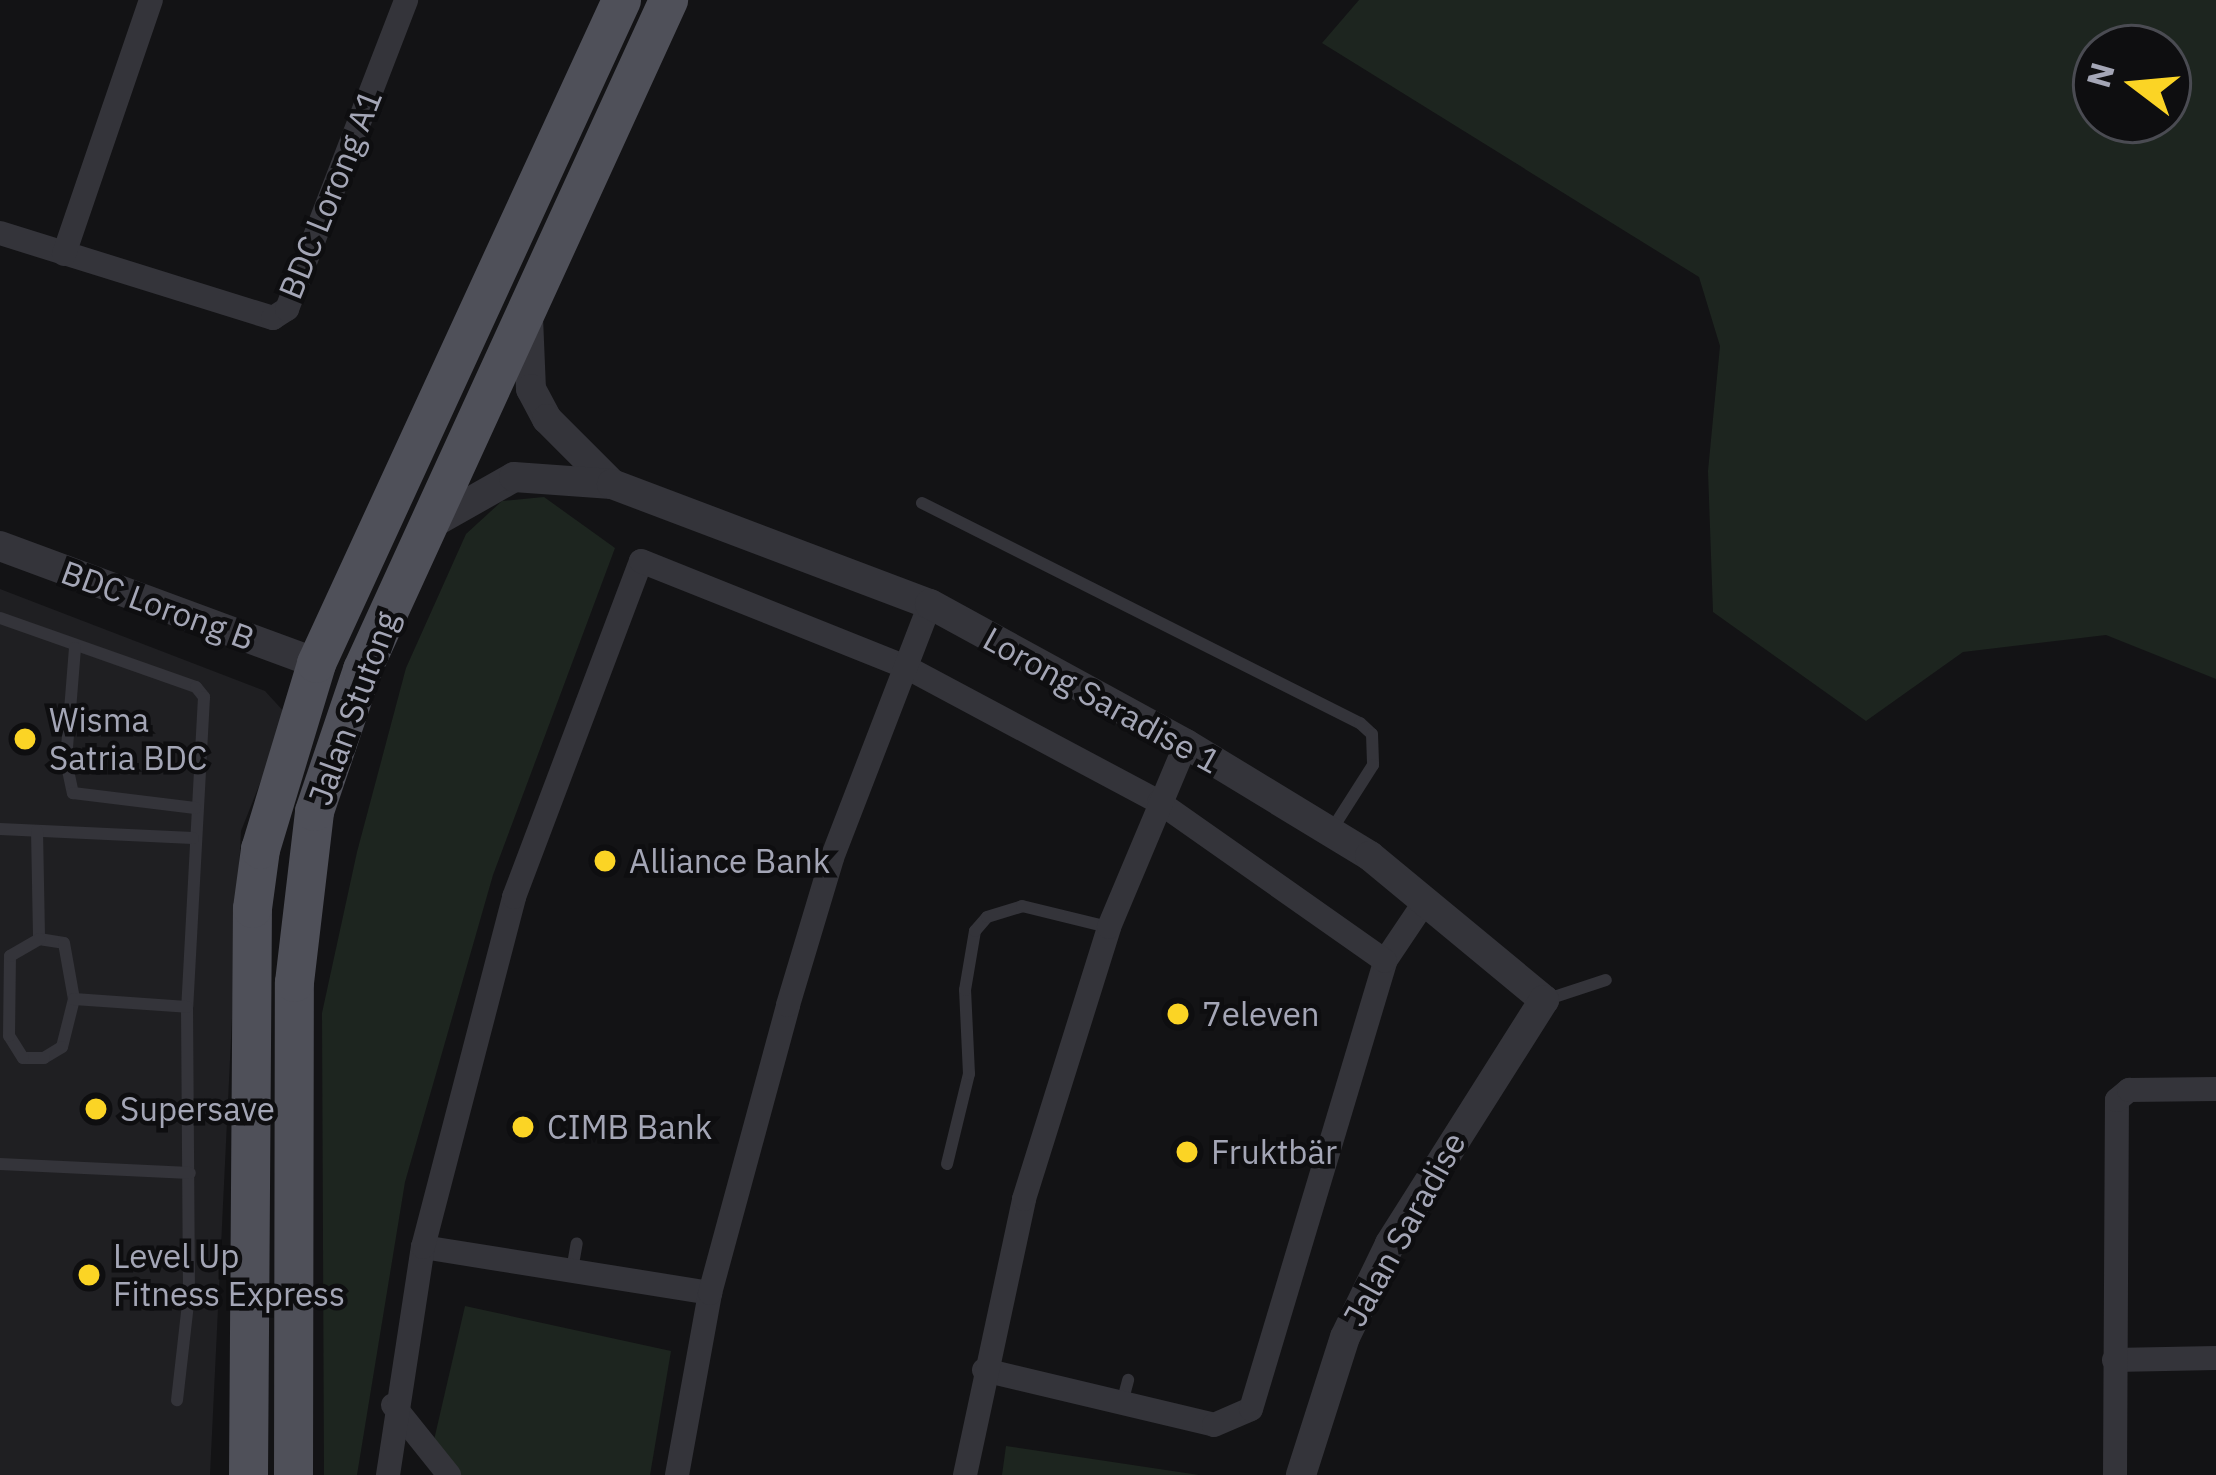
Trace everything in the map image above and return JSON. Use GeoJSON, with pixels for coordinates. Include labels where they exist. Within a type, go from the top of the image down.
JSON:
{"type":"FeatureCollection","features":[{"type":"Feature","properties":{"kind":"main road","name":"Jalan Stutong"},"geometry":{"type":"LineString","coordinates":[[248,1475],[252,908],[260,849],[316,663],[621,0]]}},
{"type":"Feature","properties":{"kind":"main road","name":"Jalan Stutong"},"geometry":{"type":"LineString","coordinates":[[292,1475],[301,889],[314,811],[362,669],[668,0]]}},
{"type":"Feature","properties":{"kind":"main road"},"geometry":{"type":"LineString","coordinates":[[316,663],[362,669]]}},
{"type":"Feature","properties":{"kind":"street"},"geometry":{"type":"LineString","coordinates":[[64,254],[151,0]]}},
{"type":"Feature","properties":{"kind":"street","name":"BDC Lorong A1"},"geometry":{"type":"LineString","coordinates":[[0,232],[254,317],[287,309],[406,0]]}},
{"type":"Feature","properties":{"kind":"street"},"geometry":{"type":"LineString","coordinates":[[529,307],[531,389],[547,419],[613,484]]}},
{"type":"Feature","properties":{"kind":"street"},"geometry":{"type":"LineString","coordinates":[[424,528],[514,477],[613,484]]}},
{"type":"Feature","properties":{"kind":"street","name":"Lorong Saradise 1"},"geometry":{"type":"LineString","coordinates":[[613,484],[930,604],[1186,744],[1330,832],[1426,900],[1544,1000]]}},
{"type":"Feature","properties":{"kind":"street","name":"BDC Lorong B"},"geometry":{"type":"LineString","coordinates":[[0,546],[316,663]]}},
{"type":"Feature","properties":{"kind":"street"},"geometry":{"type":"LineString","coordinates":[[388,1475],[392,1405],[423,1247],[514,897],[631,572],[641,561],[656,561],[774,622],[906,667],[1159,802],[1272,890],[1384,961]]}},
{"type":"Feature","properties":{"kind":"street"},"geometry":{"type":"LineString","coordinates":[[677,1475],[710,1293],[832,858],[930,604]]}},
{"type":"Feature","properties":{"kind":"street"},"geometry":{"type":"LineString","coordinates":[[965,1475],[1024,1199],[1109,927],[1186,744]]}},
{"type":"Feature","properties":{"kind":"street"},"geometry":{"type":"LineString","coordinates":[[984,1370],[1125,1392],[1214,1424],[1251,1409],[1384,961],[1426,900]]}},
{"type":"Feature","properties":{"kind":"street","name":"Jalan Saradise"},"geometry":{"type":"LineString","coordinates":[[1301,1475],[1345,1337],[1390,1244],[1544,1000]]}},
{"type":"Feature","properties":{"kind":"street"},"geometry":{"type":"LineString","coordinates":[[2115,1475],[2117,1100],[2129,1090],[2216,1089]]}},
{"type":"Feature","properties":{"kind":"street"},"geometry":{"type":"LineString","coordinates":[[423,1247],[710,1293]]}},
{"type":"Feature","properties":{"kind":"street"},"geometry":{"type":"LineString","coordinates":[[2114,1360],[2216,1358]]}},
{"type":"Feature","properties":{"kind":"street"},"geometry":{"type":"LineString","coordinates":[[392,1405],[449,1475]]}},
{"type":"Feature","properties":{"kind":"lane"},"geometry":{"type":"LineString","coordinates":[[922,502],[1360,723],[1372,734],[1373,764],[1330,832]]}},
{"type":"Feature","properties":{"kind":"lane"},"geometry":{"type":"LineString","coordinates":[[0,618],[202,691],[187,1007],[190,1173],[177,1400]]}},
{"type":"Feature","properties":{"kind":"lane"},"geometry":{"type":"LineString","coordinates":[[75,648],[66,761],[73,793],[195,808]]}},
{"type":"Feature","properties":{"kind":"lane"},"geometry":{"type":"LineString","coordinates":[[0,829],[193,838]]}},
{"type":"Feature","properties":{"kind":"lane"},"geometry":{"type":"LineString","coordinates":[[37,831],[39,939]]}},
{"type":"Feature","properties":{"kind":"lane"},"geometry":{"type":"LineString","coordinates":[[947,1164],[969,1074],[965,990],[975,931],[987,917],[1022,906],[1109,927]]}},
{"type":"Feature","properties":{"kind":"lane"},"geometry":{"type":"LineString","coordinates":[[39,939],[64,943],[74,999],[55,1054],[23,1058],[13,1050],[10,956],[39,939]]}},
{"type":"Feature","properties":{"kind":"lane"},"geometry":{"type":"LineString","coordinates":[[1544,1000],[1606,980]]}},
{"type":"Feature","properties":{"kind":"lane"},"geometry":{"type":"LineString","coordinates":[[74,999],[187,1007]]}},
{"type":"Feature","properties":{"kind":"lane"},"geometry":{"type":"LineString","coordinates":[[0,1164],[190,1173]]}},
{"type":"Feature","properties":{"kind":"lane"},"geometry":{"type":"LineString","coordinates":[[572,1271],[578,1243]]}},
{"type":"Feature","properties":{"kind":"shaded area"},"geometry":{"type":"Polygon","coordinates":[[[1359,0],[2216,0],[2216,679],[2106,635],[1963,652],[1866,721],[1713,612],[1708,471],[1720,346],[1699,277],[1322,43],[1359,0]]]}},
{"type":"Feature","properties":{"kind":"shaded area"},"geometry":{"type":"Polygon","coordinates":[[[544,497],[615,548],[493,875],[405,1182],[357,1475],[324,1475],[322,1013],[357,852],[406,668],[466,534],[502,501],[544,497]]]}},
{"type":"Feature","properties":{"kind":"shaded area"},"geometry":{"type":"Polygon","coordinates":[[[0,589],[265,691],[287,715],[241,831],[210,1475],[0,1475],[0,589]]]}},
{"type":"Feature","properties":{"kind":"shaded area"},"geometry":{"type":"Polygon","coordinates":[[[465,1306],[671,1351],[650,1475],[461,1475],[434,1440],[465,1306]]]}},
{"type":"Feature","properties":{"kind":"shaded area"},"geometry":{"type":"Polygon","coordinates":[[[1006,1446],[1199,1475],[1002,1475],[1006,1446]]]}},
{"type":"Feature","properties":{"kind":"place","name":"Wisma Satria BDC"},"geometry":{"type":"Point","coordinates":[25,739]}},
{"type":"Feature","properties":{"kind":"place","name":"Alliance Bank"},"geometry":{"type":"Point","coordinates":[605,861]}},
{"type":"Feature","properties":{"kind":"place","name":"7eleven"},"geometry":{"type":"Point","coordinates":[1178,1014]}},
{"type":"Feature","properties":{"kind":"place","name":"Supersave"},"geometry":{"type":"Point","coordinates":[96,1109]}},
{"type":"Feature","properties":{"kind":"place","name":"CIMB Bank"},"geometry":{"type":"Point","coordinates":[523,1127]}},
{"type":"Feature","properties":{"kind":"place","name":"Fruktbär"},"geometry":{"type":"Point","coordinates":[1187,1152]}},
{"type":"Feature","properties":{"kind":"place","name":"Level Up Fitness Express"},"geometry":{"type":"Point","coordinates":[89,1275]}}]}
